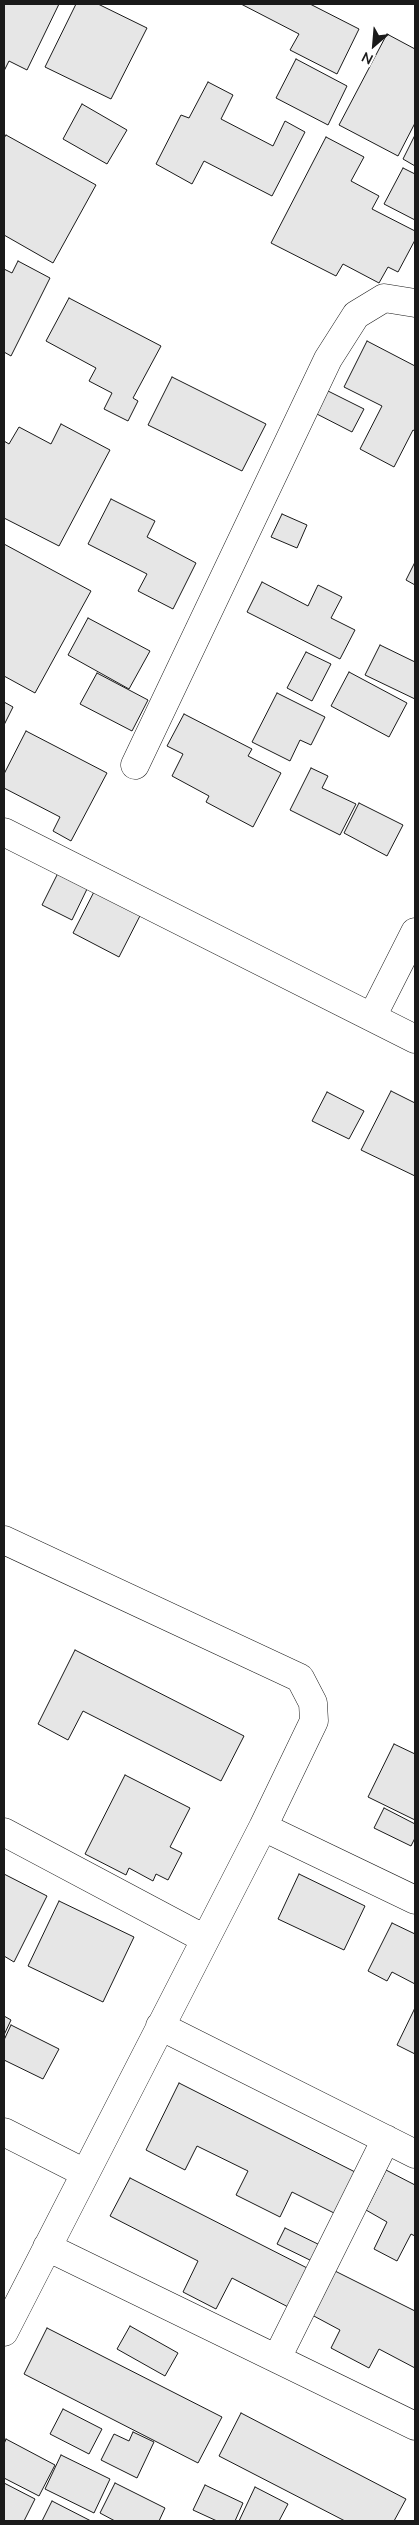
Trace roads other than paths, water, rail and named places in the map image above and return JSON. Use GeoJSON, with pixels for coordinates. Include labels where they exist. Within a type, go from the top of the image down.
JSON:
{"type":"FeatureCollection","features":[{"type":"Feature","properties":{"kind":"street"},"geometry":{"type":"LineString","coordinates":[[135,765],[328,359],[356,315],[384,298],[415,303]]}},
{"type":"Feature","properties":{"kind":"street"},"geometry":{"type":"LineString","coordinates":[[4,832],[415,1038]]}},
{"type":"Feature","properties":{"kind":"street"},"geometry":{"type":"LineString","coordinates":[[372,1016],[415,932]]}},
{"type":"Feature","properties":{"kind":"street"},"geometry":{"type":"LineString","coordinates":[[4,1540],[300,1678],[313,1703],[314,1721],[263,1827],[4,2332]]}},
{"type":"Feature","properties":{"kind":"street"},"geometry":{"type":"LineString","coordinates":[[263,1827],[415,1900]]}},
{"type":"Feature","properties":{"kind":"street"},"geometry":{"type":"LineString","coordinates":[[4,1832],[206,1939]]}},
{"type":"Feature","properties":{"kind":"street"},"geometry":{"type":"LineString","coordinates":[[160,2026],[415,2154]]}},
{"type":"Feature","properties":{"kind":"street"},"geometry":{"type":"LineString","coordinates":[[4,2132],[84,2173]]}},
{"type":"Feature","properties":{"kind":"street"},"geometry":{"type":"LineString","coordinates":[[277,2358],[386,2139]]}},
{"type":"Feature","properties":{"kind":"street"},"geometry":{"type":"LineString","coordinates":[[47,2247],[415,2426]]}}]}
